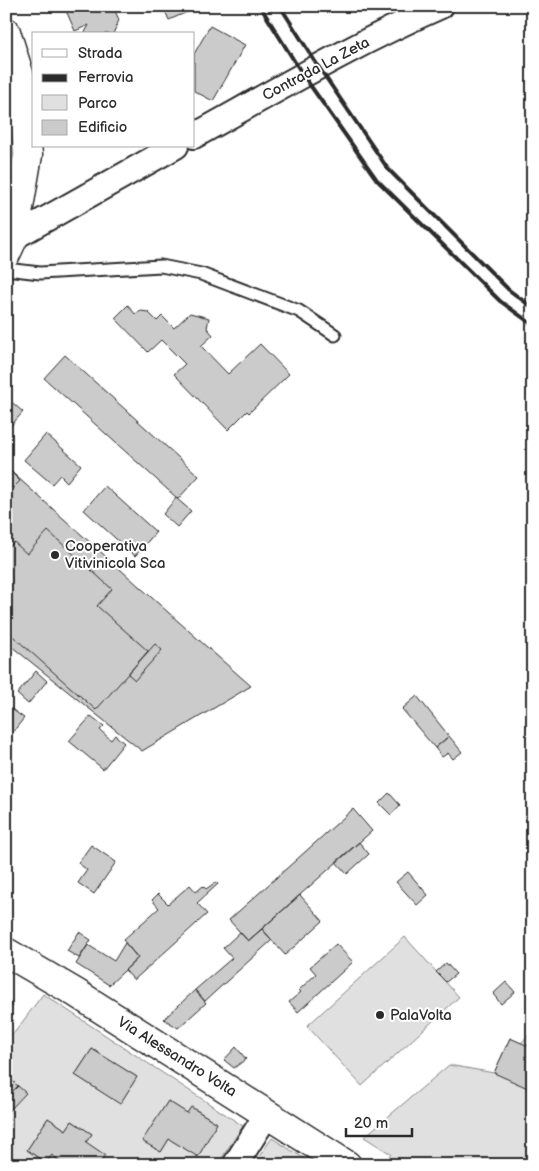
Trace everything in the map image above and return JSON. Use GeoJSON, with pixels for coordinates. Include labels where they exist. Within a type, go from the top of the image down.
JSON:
{"type":"FeatureCollection","features":[{"type":"Feature","properties":{"kind":"street","name":"Contrada La Zeta"},"geometry":{"type":"LineString","coordinates":[[195,135],[327,62],[406,21],[441,6]]}},
{"type":"Feature","properties":{"kind":"street"},"geometry":{"type":"LineString","coordinates":[[6,32],[22,83],[28,155],[10,246]]}},
{"type":"Feature","properties":{"kind":"street"},"geometry":{"type":"LineString","coordinates":[[10,246],[173,148]]}},
{"type":"Feature","properties":{"kind":"street","name":"Via Alessandro Volta"},"geometry":{"type":"LineString","coordinates":[[6,952],[76,993],[347,1165]]}},
{"type":"Feature","properties":{"kind":"street"},"geometry":{"type":"LineString","coordinates":[[235,1165],[267,1114]]}},
{"type":"Feature","properties":{"kind":"lane"},"geometry":{"type":"LineString","coordinates":[[6,269],[40,273],[161,266],[201,274],[299,311],[334,334]]}},
{"type":"Feature","properties":{"kind":"green space","name":"PalaVolta"},"geometry":{"type":"Polygon","coordinates":[[[405,937],[459,997],[362,1086],[307,1026],[405,937]]]}},
{"type":"Feature","properties":{"kind":"green space"},"geometry":{"type":"Polygon","coordinates":[[[43,994],[243,1126],[217,1165],[98,1165],[86,1142],[92,1134],[72,1121],[66,1130],[48,1118],[27,1150],[46,1163],[52,1155],[62,1163],[61,1165],[6,1165],[6,1130],[12,1122],[6,1117],[6,1108],[25,1093],[6,1075],[6,1037],[15,1032],[43,994]],[[92,1049],[75,1075],[120,1103],[137,1077],[92,1049]],[[168,1101],[143,1141],[161,1152],[169,1139],[198,1156],[217,1123],[192,1107],[187,1113],[168,1101]]]}},
{"type":"Feature","properties":{"kind":"green space"},"geometry":{"type":"Polygon","coordinates":[[[533,1030],[533,1165],[394,1165],[387,1160],[391,1154],[364,1137],[449,1065],[494,1073],[510,1038],[521,1043],[533,1030]]]}},
{"type":"Feature","properties":{"kind":"green space"},"geometry":{"type":"Polygon","coordinates":[[[272,1138],[314,1165],[268,1165],[258,1158],[272,1138]]]}},
{"type":"Feature","properties":{"kind":"building"},"geometry":{"type":"Polygon","coordinates":[[[64,6],[113,6],[119,20],[114,32],[85,32],[89,25],[75,31],[64,6]]]}},
{"type":"Feature","properties":{"kind":"building"},"geometry":{"type":"Polygon","coordinates":[[[163,6],[201,6],[169,20],[163,6]]]}},
{"type":"Feature","properties":{"kind":"building"},"geometry":{"type":"Polygon","coordinates":[[[210,26],[245,45],[213,101],[195,92],[195,52],[210,26]]]}},
{"type":"Feature","properties":{"kind":"building"},"geometry":{"type":"Polygon","coordinates":[[[128,305],[135,314],[141,311],[148,312],[157,321],[162,316],[174,328],[190,313],[209,318],[207,328],[213,335],[201,346],[228,374],[260,344],[289,374],[249,413],[247,411],[228,430],[174,374],[185,364],[161,340],[148,352],[115,318],[128,305]]]}},
{"type":"Feature","properties":{"kind":"building"},"geometry":{"type":"Polygon","coordinates":[[[65,355],[199,476],[178,499],[44,378],[65,355]]]}},
{"type":"Feature","properties":{"kind":"building"},"geometry":{"type":"Polygon","coordinates":[[[6,397],[23,412],[8,429],[6,427],[6,397]]]}},
{"type":"Feature","properties":{"kind":"building"},"geometry":{"type":"Polygon","coordinates":[[[46,434],[81,465],[67,482],[60,475],[52,484],[24,460],[46,434]]]}},
{"type":"Feature","properties":{"kind":"building","name":"Cooperativa Vitivinicola Sca"},"geometry":{"type":"Polygon","coordinates":[[[6,467],[251,686],[142,751],[6,642],[6,467]]]}},
{"type":"Feature","properties":{"kind":"building"},"geometry":{"type":"Polygon","coordinates":[[[11,472],[20,481],[13,488],[6,482],[6,478],[11,472]]]}},
{"type":"Feature","properties":{"kind":"building"},"geometry":{"type":"Polygon","coordinates":[[[105,486],[156,532],[135,556],[84,510],[105,486]]]}},
{"type":"Feature","properties":{"kind":"building"},"geometry":{"type":"Polygon","coordinates":[[[176,498],[191,511],[177,527],[163,514],[176,498]]]}},
{"type":"Feature","properties":{"kind":"building"},"geometry":{"type":"Polygon","coordinates":[[[48,531],[112,589],[97,606],[148,651],[96,710],[6,630],[6,550],[14,542],[27,554],[48,531]]]}},
{"type":"Feature","properties":{"kind":"building"},"geometry":{"type":"Polygon","coordinates":[[[155,644],[162,650],[135,680],[128,674],[155,644]]]}},
{"type":"Feature","properties":{"kind":"building"},"geometry":{"type":"Polygon","coordinates":[[[36,671],[47,681],[28,704],[17,694],[36,671]]]}},
{"type":"Feature","properties":{"kind":"building"},"geometry":{"type":"Polygon","coordinates":[[[417,696],[449,736],[435,748],[402,709],[417,696]]]}},
{"type":"Feature","properties":{"kind":"building"},"geometry":{"type":"Polygon","coordinates":[[[6,705],[24,718],[6,741],[6,705]]]}},
{"type":"Feature","properties":{"kind":"building"},"geometry":{"type":"Polygon","coordinates":[[[91,716],[104,726],[100,730],[111,740],[115,735],[124,743],[103,769],[69,741],[91,716]]]}},
{"type":"Feature","properties":{"kind":"building"},"geometry":{"type":"Polygon","coordinates":[[[449,736],[462,752],[453,759],[448,753],[442,757],[435,748],[449,736]]]}},
{"type":"Feature","properties":{"kind":"building"},"geometry":{"type":"Polygon","coordinates":[[[389,793],[400,805],[391,815],[379,803],[389,793]]]}},
{"type":"Feature","properties":{"kind":"building"},"geometry":{"type":"Polygon","coordinates":[[[353,809],[372,831],[248,941],[229,920],[353,809]]]}},
{"type":"Feature","properties":{"kind":"building"},"geometry":{"type":"Polygon","coordinates":[[[359,842],[369,854],[347,874],[336,862],[359,842]]]}},
{"type":"Feature","properties":{"kind":"building"},"geometry":{"type":"Polygon","coordinates":[[[91,845],[116,862],[94,894],[78,883],[87,870],[78,863],[91,845]]]}},
{"type":"Feature","properties":{"kind":"building"},"geometry":{"type":"Polygon","coordinates":[[[408,872],[428,895],[417,905],[396,882],[408,872]]]}},
{"type":"Feature","properties":{"kind":"building"},"geometry":{"type":"Polygon","coordinates":[[[216,882],[218,884],[197,903],[207,914],[134,980],[125,970],[138,958],[123,940],[159,908],[152,900],[158,894],[168,904],[190,885],[196,892],[203,886],[206,889],[216,882]]]}},
{"type":"Feature","properties":{"kind":"building"},"geometry":{"type":"Polygon","coordinates":[[[300,895],[323,921],[285,955],[262,929],[300,895]]]}},
{"type":"Feature","properties":{"kind":"building"},"geometry":{"type":"Polygon","coordinates":[[[262,929],[272,940],[205,1001],[195,990],[232,958],[223,948],[240,932],[248,941],[262,929]]]}},
{"type":"Feature","properties":{"kind":"building"},"geometry":{"type":"Polygon","coordinates":[[[79,932],[91,940],[79,958],[67,951],[79,932]]]}},
{"type":"Feature","properties":{"kind":"building"},"geometry":{"type":"Polygon","coordinates":[[[125,943],[138,958],[109,985],[76,964],[88,945],[114,961],[125,943]]]}},
{"type":"Feature","properties":{"kind":"building"},"geometry":{"type":"Polygon","coordinates":[[[336,944],[353,962],[298,1012],[289,1002],[301,992],[299,990],[316,974],[310,967],[336,944]]]}},
{"type":"Feature","properties":{"kind":"building"},"geometry":{"type":"Polygon","coordinates":[[[446,963],[456,974],[446,982],[436,972],[446,963]]]}},
{"type":"Feature","properties":{"kind":"building"},"geometry":{"type":"Polygon","coordinates":[[[506,982],[515,992],[501,1004],[493,994],[506,982]]]}},
{"type":"Feature","properties":{"kind":"building"},"geometry":{"type":"Polygon","coordinates":[[[195,990],[206,1003],[178,1028],[164,1019],[195,990]]]}},
{"type":"Feature","properties":{"kind":"building"},"geometry":{"type":"Polygon","coordinates":[[[6,997],[13,1006],[6,1012],[6,997]]]}},
{"type":"Feature","properties":{"kind":"building"},"geometry":{"type":"Polygon","coordinates":[[[510,1038],[533,1048],[533,1083],[530,1089],[494,1073],[510,1038]]]}},
{"type":"Feature","properties":{"kind":"building"},"geometry":{"type":"Polygon","coordinates":[[[236,1047],[246,1059],[234,1068],[224,1060],[236,1047]]]}},
{"type":"Feature","properties":{"kind":"building"},"geometry":{"type":"Polygon","coordinates":[[[92,1049],[137,1077],[120,1104],[75,1075],[92,1049]]]}},
{"type":"Feature","properties":{"kind":"building"},"geometry":{"type":"Polygon","coordinates":[[[6,1075],[18,1086],[6,1098],[6,1075]]]}},
{"type":"Feature","properties":{"kind":"building"},"geometry":{"type":"Polygon","coordinates":[[[18,1086],[26,1093],[9,1111],[6,1108],[6,1098],[18,1086]]]}},
{"type":"Feature","properties":{"kind":"building"},"geometry":{"type":"Polygon","coordinates":[[[168,1101],[187,1113],[191,1107],[217,1123],[198,1157],[169,1139],[161,1152],[142,1141],[168,1101]]]}},
{"type":"Feature","properties":{"kind":"building"},"geometry":{"type":"Polygon","coordinates":[[[48,1118],[66,1130],[72,1121],[92,1134],[86,1142],[105,1155],[98,1165],[65,1165],[52,1155],[46,1163],[27,1150],[48,1118]]]}},
{"type":"Feature","properties":{"kind":"railway"},"geometry":{"type":"LineString","coordinates":[[260,6],[303,75],[377,180],[500,301],[533,325]]}},
{"type":"Feature","properties":{"kind":"railway"},"geometry":{"type":"LineString","coordinates":[[280,6],[388,169],[509,290],[533,308]]}},
{"type":"Feature","properties":{"kind":"place","name":"Cooperativa Vitivinicola Sca"},"geometry":{"type":"Point","coordinates":[55,555]}},
{"type":"Feature","properties":{"kind":"place","name":"PalaVolta"},"geometry":{"type":"Point","coordinates":[380,1015]}}]}
